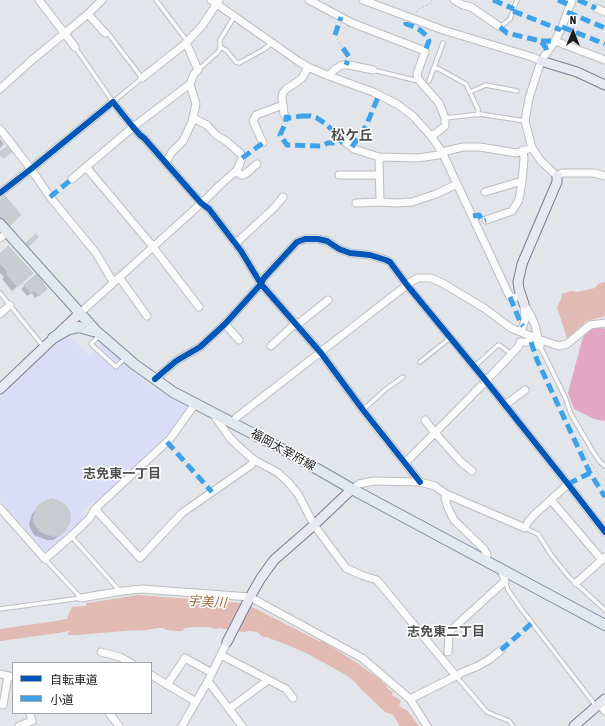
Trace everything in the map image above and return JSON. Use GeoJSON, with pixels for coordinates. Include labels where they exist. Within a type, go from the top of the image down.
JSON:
{"type":"FeatureCollection","features":[{"type":"Feature","properties":{"kind":"main road","name":"福岡太宰府線"},"geometry":{"type":"LineString","coordinates":[[2,231],[80,312],[98,333],[125,357],[173,392],[286,451],[352,489],[605,625]]}},
{"type":"Feature","properties":{"kind":"main road"},"geometry":{"type":"LineString","coordinates":[[53,338],[69,328],[80,327],[98,333]]}},
{"type":"Feature","properties":{"kind":"street"},"geometry":{"type":"LineString","coordinates":[[39,0],[76,48]]}},
{"type":"Feature","properties":{"kind":"street"},"geometry":{"type":"LineString","coordinates":[[0,89],[32,60],[88,14],[102,0]]}},
{"type":"Feature","properties":{"kind":"street"},"geometry":{"type":"LineString","coordinates":[[309,0],[352,23],[425,51],[417,74],[418,80],[439,103],[445,118],[445,126],[431,136]]}},
{"type":"Feature","properties":{"kind":"street"},"geometry":{"type":"LineString","coordinates":[[362,0],[443,30],[577,72],[605,85]]}},
{"type":"Feature","properties":{"kind":"street"},"geometry":{"type":"LineString","coordinates":[[454,0],[466,3],[500,27]]}},
{"type":"Feature","properties":{"kind":"street"},"geometry":{"type":"LineString","coordinates":[[521,332],[526,320],[518,282],[521,268],[557,182],[557,176],[541,161],[532,148],[525,121],[529,98],[542,60],[562,28],[572,0]]}},
{"type":"Feature","properties":{"kind":"street"},"geometry":{"type":"LineString","coordinates":[[142,78],[186,42],[202,26],[216,1],[234,17],[308,67],[373,92],[397,104],[413,116],[431,136],[442,152],[510,297],[522,300],[533,320],[539,343]]}},
{"type":"Feature","properties":{"kind":"street"},"geometry":{"type":"LineString","coordinates":[[596,8],[605,12]]}},
{"type":"Feature","properties":{"kind":"street"},"geometry":{"type":"LineString","coordinates":[[88,14],[104,33]]}},
{"type":"Feature","properties":{"kind":"street"},"geometry":{"type":"LineString","coordinates":[[555,41],[605,60]]}},
{"type":"Feature","properties":{"kind":"street"},"geometry":{"type":"LineString","coordinates":[[72,179],[133,127],[190,84],[194,74],[198,70],[186,42]]}},
{"type":"Feature","properties":{"kind":"street"},"geometry":{"type":"LineString","coordinates":[[329,76],[334,70],[342,65],[373,70]]}},
{"type":"Feature","properties":{"kind":"street"},"geometry":{"type":"LineString","coordinates":[[286,116],[284,114],[282,98],[283,93],[286,89],[302,78],[308,67]]}},
{"type":"Feature","properties":{"kind":"street"},"geometry":{"type":"LineString","coordinates":[[166,162],[172,152],[183,141],[193,118],[196,104],[190,84]]}},
{"type":"Feature","properties":{"kind":"street"},"geometry":{"type":"LineString","coordinates":[[0,193],[112,102],[201,203],[209,209],[241,251],[261,284],[321,353],[363,410],[420,482]]}},
{"type":"Feature","properties":{"kind":"street"},"geometry":{"type":"LineString","coordinates":[[263,143],[254,121],[256,115],[283,106]]}},
{"type":"Feature","properties":{"kind":"street"},"geometry":{"type":"LineString","coordinates":[[0,389],[80,312],[237,170],[242,158],[240,154],[226,141],[216,136],[207,125],[193,118]]}},
{"type":"Feature","properties":{"kind":"street"},"geometry":{"type":"LineString","coordinates":[[0,129],[31,169],[50,198],[96,253],[113,282]]}},
{"type":"Feature","properties":{"kind":"street"},"geometry":{"type":"LineString","coordinates":[[343,140],[354,149],[379,157],[418,158],[438,155],[442,152],[463,147],[480,147],[516,152],[532,148]]}},
{"type":"Feature","properties":{"kind":"street"},"geometry":{"type":"LineString","coordinates":[[486,220],[512,211],[519,200],[524,159],[523,150]]}},
{"type":"Feature","properties":{"kind":"street"},"geometry":{"type":"LineString","coordinates":[[379,157],[380,202]]}},
{"type":"Feature","properties":{"kind":"street"},"geometry":{"type":"LineString","coordinates":[[237,170],[241,174],[244,174],[257,164]]}},
{"type":"Feature","properties":{"kind":"street"},"geometry":{"type":"LineString","coordinates":[[86,167],[199,307]]}},
{"type":"Feature","properties":{"kind":"street"},"geometry":{"type":"LineString","coordinates":[[557,176],[562,173],[594,173],[605,176]]}},
{"type":"Feature","properties":{"kind":"street"},"geometry":{"type":"LineString","coordinates":[[339,175],[380,174]]}},
{"type":"Feature","properties":{"kind":"street"},"geometry":{"type":"LineString","coordinates":[[485,192],[522,181]]}},
{"type":"Feature","properties":{"kind":"street"},"geometry":{"type":"LineString","coordinates":[[356,203],[380,202],[396,204],[412,202],[436,194],[457,184]]}},
{"type":"Feature","properties":{"kind":"street"},"geometry":{"type":"LineString","coordinates":[[235,244],[284,197]]}},
{"type":"Feature","properties":{"kind":"street"},"geometry":{"type":"LineString","coordinates":[[155,379],[176,361],[200,347],[225,324],[297,242],[305,239],[318,239],[327,241],[339,250],[350,253],[370,255],[390,262],[605,532]]}},
{"type":"Feature","properties":{"kind":"street"},"geometry":{"type":"LineString","coordinates":[[119,277],[147,316]]}},
{"type":"Feature","properties":{"kind":"street"},"geometry":{"type":"LineString","coordinates":[[232,423],[237,417],[418,278],[431,278],[444,284],[484,308],[512,328],[539,343]]}},
{"type":"Feature","properties":{"kind":"street"},"geometry":{"type":"LineString","coordinates":[[271,346],[296,324],[328,300]]}},
{"type":"Feature","properties":{"kind":"street"},"geometry":{"type":"LineString","coordinates":[[0,314],[10,305]]}},
{"type":"Feature","properties":{"kind":"street"},"geometry":{"type":"LineString","coordinates":[[406,463],[519,346],[520,342],[558,346],[567,344],[590,324],[605,323]]}},
{"type":"Feature","properties":{"kind":"street"},"geometry":{"type":"LineString","coordinates":[[225,324],[239,340]]}},
{"type":"Feature","properties":{"kind":"street"},"geometry":{"type":"LineString","coordinates":[[505,405],[525,390]]}},
{"type":"Feature","properties":{"kind":"street"},"geometry":{"type":"LineString","coordinates":[[0,508],[45,559],[89,519],[95,509],[170,439],[196,404]]}},
{"type":"Feature","properties":{"kind":"street"},"geometry":{"type":"LineString","coordinates":[[212,413],[230,438],[254,460],[277,472],[288,482],[298,494],[314,525],[346,568],[377,580],[456,676]]}},
{"type":"Feature","properties":{"kind":"street"},"geometry":{"type":"LineString","coordinates":[[424,420],[461,462],[472,472]]}},
{"type":"Feature","properties":{"kind":"street"},"geometry":{"type":"LineString","coordinates":[[95,509],[140,558],[182,513],[251,465],[254,460]]}},
{"type":"Feature","properties":{"kind":"street"},"geometry":{"type":"LineString","coordinates":[[182,726],[208,682],[227,642],[261,578],[274,560],[359,484],[373,481],[420,482],[435,486],[446,494],[525,528],[534,515],[568,484]]}},
{"type":"Feature","properties":{"kind":"street"},"geometry":{"type":"LineString","coordinates":[[446,494],[445,498],[448,508],[454,520],[484,549],[487,555],[486,562]]}},
{"type":"Feature","properties":{"kind":"street"},"geometry":{"type":"LineString","coordinates":[[551,500],[604,558],[576,583]]}},
{"type":"Feature","properties":{"kind":"street"},"geometry":{"type":"LineString","coordinates":[[448,652],[449,632],[505,581],[501,569]]}},
{"type":"Feature","properties":{"kind":"street"},"geometry":{"type":"LineString","coordinates":[[81,598],[142,589],[248,602],[362,658],[410,699],[427,726]]}},
{"type":"Feature","properties":{"kind":"street"},"geometry":{"type":"LineString","coordinates":[[410,699],[478,666],[501,650]]}},
{"type":"Feature","properties":{"kind":"street"},"geometry":{"type":"LineString","coordinates":[[101,652],[120,657],[129,662]]}},
{"type":"Feature","properties":{"kind":"street"},"geometry":{"type":"LineString","coordinates":[[221,655],[286,689],[293,698]]}},
{"type":"Feature","properties":{"kind":"street"},"geometry":{"type":"LineString","coordinates":[[167,685],[185,658],[212,673]]}},
{"type":"Feature","properties":{"kind":"street"},"geometry":{"type":"LineString","coordinates":[[0,674],[10,676],[4,705]]}},
{"type":"Feature","properties":{"kind":"street"},"geometry":{"type":"LineString","coordinates":[[152,676],[196,702]]}},
{"type":"Feature","properties":{"kind":"street"},"geometry":{"type":"LineString","coordinates":[[229,709],[268,680]]}},
{"type":"Feature","properties":{"kind":"street"},"geometry":{"type":"LineString","coordinates":[[208,682],[229,709],[238,725]]}},
{"type":"Feature","properties":{"kind":"street"},"geometry":{"type":"LineString","coordinates":[[574,726],[601,705]]}},
{"type":"Feature","properties":{"kind":"street"},"geometry":{"type":"LineString","coordinates":[[19,726],[32,721],[30,714]]}},
{"type":"Feature","properties":{"kind":"street"},"geometry":{"type":"LineString","coordinates":[[110,714],[119,726]]}},
{"type":"Feature","properties":{"kind":"lane"},"geometry":{"type":"LineString","coordinates":[[156,0],[186,42]]}},
{"type":"Feature","properties":{"kind":"lane"},"geometry":{"type":"LineString","coordinates":[[500,27],[510,19],[517,0]]}},
{"type":"Feature","properties":{"kind":"lane"},"geometry":{"type":"LineString","coordinates":[[198,70],[219,51],[220,40],[234,17]]}},
{"type":"Feature","properties":{"kind":"lane"},"geometry":{"type":"LineString","coordinates":[[76,48],[112,102],[142,78],[107,32],[104,33]]}},
{"type":"Feature","properties":{"kind":"lane"},"geometry":{"type":"LineString","coordinates":[[429,81],[443,43]]}},
{"type":"Feature","properties":{"kind":"lane"},"geometry":{"type":"LineString","coordinates":[[220,47],[226,50],[236,62],[239,63],[272,44]]}},
{"type":"Feature","properties":{"kind":"lane"},"geometry":{"type":"LineString","coordinates":[[434,68],[439,69],[466,84],[478,109],[478,115]]}},
{"type":"Feature","properties":{"kind":"lane"},"geometry":{"type":"LineString","coordinates":[[373,70],[418,80]]}},
{"type":"Feature","properties":{"kind":"lane"},"geometry":{"type":"LineString","coordinates":[[470,92],[486,85],[517,91]]}},
{"type":"Feature","properties":{"kind":"lane"},"geometry":{"type":"LineString","coordinates":[[445,118],[478,115],[525,121]]}},
{"type":"Feature","properties":{"kind":"lane"},"geometry":{"type":"LineString","coordinates":[[0,293],[44,347]]}},
{"type":"Feature","properties":{"kind":"lane"},"geometry":{"type":"LineString","coordinates":[[98,333],[91,344],[116,367],[125,357]]}},
{"type":"Feature","properties":{"kind":"lane"},"geometry":{"type":"LineString","coordinates":[[420,362],[450,338]]}},
{"type":"Feature","properties":{"kind":"lane"},"geometry":{"type":"LineString","coordinates":[[539,343],[565,396],[571,414],[592,450],[600,462],[605,466]]}},
{"type":"Feature","properties":{"kind":"lane"},"geometry":{"type":"LineString","coordinates":[[474,367],[498,345],[511,354]]}},
{"type":"Feature","properties":{"kind":"lane"},"geometry":{"type":"LineString","coordinates":[[363,410],[386,389],[403,377]]}},
{"type":"Feature","properties":{"kind":"lane"},"geometry":{"type":"LineString","coordinates":[[525,528],[538,534],[552,556],[569,577],[605,610]]}},
{"type":"Feature","properties":{"kind":"lane"},"geometry":{"type":"LineString","coordinates":[[71,536],[118,589],[118,592]]}},
{"type":"Feature","properties":{"kind":"lane"},"geometry":{"type":"LineString","coordinates":[[45,559],[81,598]]}},
{"type":"Feature","properties":{"kind":"lane"},"geometry":{"type":"LineString","coordinates":[[505,581],[508,590],[522,610],[601,705]]}},
{"type":"Feature","properties":{"kind":"lane"},"geometry":{"type":"LineString","coordinates":[[0,609],[81,598]]}},
{"type":"Feature","properties":{"kind":"lane"},"geometry":{"type":"LineString","coordinates":[[443,661],[448,652]]}},
{"type":"Feature","properties":{"kind":"lane"},"geometry":{"type":"LineString","coordinates":[[456,676],[487,712],[509,721],[513,726]]}},
{"type":"Feature","properties":{"kind":"path"},"geometry":{"type":"LineString","coordinates":[[412,19],[413,15],[420,8],[430,4],[432,0]]}},
{"type":"Feature","properties":{"kind":"path"},"geometry":{"type":"LineString","coordinates":[[335,35],[343,48]]}},
{"type":"Feature","properties":{"kind":"path"},"geometry":{"type":"LineString","coordinates":[[79,333],[95,318]]}},
{"type":"Feature","properties":{"kind":"path"},"geometry":{"type":"LineString","coordinates":[[574,439],[578,439],[587,457],[605,481]]}},
{"type":"Feature","properties":{"kind":"shaded area"},"geometry":{"type":"Polygon","coordinates":[[[596,328],[605,329],[605,421],[594,419],[574,409],[568,393],[582,340],[585,334],[596,328]]]}},
{"type":"Feature","properties":{"kind":"shaded area"},"geometry":{"type":"Polygon","coordinates":[[[66,333],[89,356],[99,345],[105,345],[134,373],[156,389],[189,408],[161,441],[98,501],[93,502],[82,512],[85,517],[49,552],[43,551],[0,500],[0,397],[66,333]]]}},
{"type":"Feature","properties":{"kind":"water"},"geometry":{"type":"Polygon","coordinates":[[[605,282],[605,316],[587,321],[567,338],[557,307],[562,294],[571,291],[577,292],[595,288],[598,284],[605,282]]]}},
{"type":"Feature","properties":{"kind":"water"},"geometry":{"type":"Polygon","coordinates":[[[138,595],[242,603],[256,609],[319,641],[324,642],[381,680],[388,689],[393,692],[393,696],[401,701],[399,706],[407,710],[419,726],[400,726],[393,715],[385,712],[346,675],[308,654],[267,637],[263,637],[257,632],[194,627],[185,628],[182,631],[157,628],[147,630],[68,635],[72,626],[71,622],[67,618],[72,607],[86,606],[86,603],[138,595]]]}},
{"type":"Feature","properties":{"kind":"building"},"geometry":{"type":"Polygon","coordinates":[[[8,146],[12,152],[3,158],[0,152],[8,146]]]}},
{"type":"Feature","properties":{"kind":"building"},"geometry":{"type":"Polygon","coordinates":[[[5,196],[21,215],[9,226],[0,216],[0,200],[5,196]]]}},
{"type":"Feature","properties":{"kind":"building"},"geometry":{"type":"Polygon","coordinates":[[[36,234],[38,237],[29,246],[26,243],[36,234]]]}},
{"type":"Feature","properties":{"kind":"building"},"geometry":{"type":"Polygon","coordinates":[[[8,246],[33,273],[17,287],[6,274],[8,272],[0,264],[0,254],[8,246]]]}},
{"type":"Feature","properties":{"kind":"building"},"geometry":{"type":"Polygon","coordinates":[[[37,274],[47,289],[39,296],[35,291],[31,293],[24,285],[37,274]]]}},
{"type":"Feature","properties":{"kind":"building"},"geometry":{"type":"Polygon","coordinates":[[[52,499],[65,505],[70,515],[68,526],[59,536],[52,536],[39,531],[33,518],[39,505],[52,499]]]}},
{"type":"Feature","properties":{"kind":"waterway","name":"宇美川"},"geometry":{"type":"LineString","coordinates":[[0,635],[88,621]]}},
{"type":"Feature","properties":{"kind":"marked path"},"geometry":{"type":"LineString","coordinates":[[493,0],[514,9]]}},
{"type":"Feature","properties":{"kind":"marked path"},"geometry":{"type":"LineString","coordinates":[[558,0],[570,5]]}},
{"type":"Feature","properties":{"kind":"marked path"},"geometry":{"type":"LineString","coordinates":[[578,0],[596,8]]}},
{"type":"Feature","properties":{"kind":"marked path"},"geometry":{"type":"LineString","coordinates":[[513,11],[561,30]]}},
{"type":"Feature","properties":{"kind":"marked path"},"geometry":{"type":"LineString","coordinates":[[567,12],[605,28]]}},
{"type":"Feature","properties":{"kind":"marked path"},"geometry":{"type":"LineString","coordinates":[[335,35],[341,17]]}},
{"type":"Feature","properties":{"kind":"marked path"},"geometry":{"type":"LineString","coordinates":[[406,22],[406,24],[420,30],[427,36],[429,41],[425,51]]}},
{"type":"Feature","properties":{"kind":"marked path"},"geometry":{"type":"LineString","coordinates":[[500,27],[507,33],[541,41],[547,52]]}},
{"type":"Feature","properties":{"kind":"marked path"},"geometry":{"type":"LineString","coordinates":[[562,27],[605,44]]}},
{"type":"Feature","properties":{"kind":"marked path"},"geometry":{"type":"LineString","coordinates":[[541,41],[555,41]]}},
{"type":"Feature","properties":{"kind":"marked path"},"geometry":{"type":"LineString","coordinates":[[343,48],[349,57],[346,65]]}},
{"type":"Feature","properties":{"kind":"marked path"},"geometry":{"type":"LineString","coordinates":[[352,147],[366,126],[379,95]]}},
{"type":"Feature","properties":{"kind":"marked path"},"geometry":{"type":"LineString","coordinates":[[301,116],[317,118],[326,124],[343,140],[339,143],[328,143],[322,146],[287,145],[280,135],[286,122],[286,117],[290,118],[301,116]]}},
{"type":"Feature","properties":{"kind":"marked path"},"geometry":{"type":"LineString","coordinates":[[242,158],[263,143]]}},
{"type":"Feature","properties":{"kind":"marked path"},"geometry":{"type":"LineString","coordinates":[[50,197],[72,179]]}},
{"type":"Feature","properties":{"kind":"marked path"},"geometry":{"type":"LineString","coordinates":[[473,216],[479,215],[483,221],[486,220]]}},
{"type":"Feature","properties":{"kind":"marked path"},"geometry":{"type":"LineString","coordinates":[[510,297],[523,326]]}},
{"type":"Feature","properties":{"kind":"marked path"},"geometry":{"type":"LineString","coordinates":[[531,342],[537,360],[590,473],[605,497]]}},
{"type":"Feature","properties":{"kind":"marked path"},"geometry":{"type":"LineString","coordinates":[[167,442],[212,492]]}},
{"type":"Feature","properties":{"kind":"marked path"},"geometry":{"type":"LineString","coordinates":[[568,484],[590,473]]}},
{"type":"Feature","properties":{"kind":"marked path"},"geometry":{"type":"LineString","coordinates":[[501,650],[532,623]]}},
{"type":"Feature","properties":{"kind":"cycle path"},"geometry":{"type":"LineString","coordinates":[[0,193],[113,102],[133,127],[201,203],[209,209],[241,251],[261,284],[321,353],[363,410],[420,482]]}},
{"type":"Feature","properties":{"kind":"cycle path"},"geometry":{"type":"LineString","coordinates":[[155,379],[176,361],[200,347],[225,324],[297,242],[305,239],[318,239],[327,241],[339,249],[350,253],[370,255],[386,260],[390,262],[407,285],[486,381],[605,532]]}},
{"type":"Feature","properties":{"kind":"district","name":"松ケ丘"},"geometry":{"type":"Point","coordinates":[352,136]}},
{"type":"Feature","properties":{"kind":"district","name":"志免東一丁目"},"geometry":{"type":"Point","coordinates":[122,474]}},
{"type":"Feature","properties":{"kind":"district","name":"志免東二丁目"},"geometry":{"type":"Point","coordinates":[446,632]}}]}
